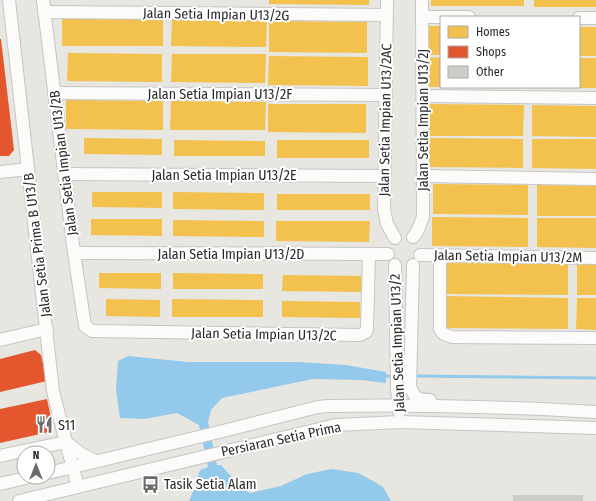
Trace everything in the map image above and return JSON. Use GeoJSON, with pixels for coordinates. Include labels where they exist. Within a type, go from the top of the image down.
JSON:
{"type":"FeatureCollection","features":[{"type":"Feature","properties":{"kind":"street","name":"Jalan Setia Impian U13/2AC"},"geometry":{"type":"LineString","coordinates":[[387,0],[384,209],[387,224],[395,238]]}},
{"type":"Feature","properties":{"kind":"street","name":"Jalan Setia Impian U13/2J"},"geometry":{"type":"LineString","coordinates":[[413,237],[418,232],[423,217],[422,0]]}},
{"type":"Feature","properties":{"kind":"street","name":"Jalan Setia Prima B U13/B"},"geometry":{"type":"LineString","coordinates":[[6,5],[28,169],[54,391],[78,487]]}},
{"type":"Feature","properties":{"kind":"street","name":"Jalan Setia Impian U13/2G"},"geometry":{"type":"LineString","coordinates":[[44,6],[387,15]]}},
{"type":"Feature","properties":{"kind":"street","name":"Jalan Setia Impian U13/2B"},"geometry":{"type":"LineString","coordinates":[[44,6],[74,254],[85,326]]}},
{"type":"Feature","properties":{"kind":"street"},"geometry":{"type":"LineString","coordinates":[[422,17],[440,17]]}},
{"type":"Feature","properties":{"kind":"street"},"geometry":{"type":"LineString","coordinates":[[580,18],[596,18]]}},
{"type":"Feature","properties":{"kind":"street","name":"Jalan Setia Impian U13/2F"},"geometry":{"type":"LineString","coordinates":[[54,93],[386,95]]}},
{"type":"Feature","properties":{"kind":"street"},"geometry":{"type":"LineString","coordinates":[[423,96],[596,98]]}},
{"type":"Feature","properties":{"kind":"street"},"geometry":{"type":"LineString","coordinates":[[0,172],[28,169]]}},
{"type":"Feature","properties":{"kind":"street","name":"Jalan Setia Impian U13/2E"},"geometry":{"type":"LineString","coordinates":[[64,174],[384,176]]}},
{"type":"Feature","properties":{"kind":"street"},"geometry":{"type":"LineString","coordinates":[[423,176],[596,179]]}},
{"type":"Feature","properties":{"kind":"street"},"geometry":{"type":"LineString","coordinates":[[404,235],[413,237],[419,245],[420,254],[416,262],[412,265],[404,268],[395,265],[389,258],[389,245],[395,238],[404,235]]}},
{"type":"Feature","properties":{"kind":"street","name":"Jalan Setia Impian U13/2D"},"geometry":{"type":"LineString","coordinates":[[74,254],[388,254]]}},
{"type":"Feature","properties":{"kind":"street","name":"Jalan Setia Impian U13/2C"},"geometry":{"type":"LineString","coordinates":[[85,326],[92,331],[360,335],[366,332],[367,329],[368,254]]}},
{"type":"Feature","properties":{"kind":"street","name":"Jalan Setia Impian U13/2M"},"geometry":{"type":"LineString","coordinates":[[420,254],[596,258]]}},
{"type":"Feature","properties":{"kind":"street"},"geometry":{"type":"LineString","coordinates":[[440,255],[440,329],[441,333],[444,335],[452,337],[596,338]]}},
{"type":"Feature","properties":{"kind":"street","name":"Jalan Setia Impian U13/2"},"geometry":{"type":"LineString","coordinates":[[395,265],[397,387],[400,422]]}},
{"type":"Feature","properties":{"kind":"street","name":"Jalan Setia Impian U13/2"},"geometry":{"type":"LineString","coordinates":[[412,265],[410,387],[414,396],[422,400],[502,401],[526,408]]}},
{"type":"Feature","properties":{"kind":"street"},"geometry":{"type":"LineString","coordinates":[[396,310],[412,311]]}},
{"type":"Feature","properties":{"kind":"street"},"geometry":{"type":"LineString","coordinates":[[0,340],[47,329]]}},
{"type":"Feature","properties":{"kind":"street"},"geometry":{"type":"LineString","coordinates":[[328,406],[342,399],[385,398],[397,387]]}},
{"type":"Feature","properties":{"kind":"street","name":"Persiaran Setia Prima"},"geometry":{"type":"LineString","coordinates":[[56,471],[318,407],[398,404],[596,412]]}},
{"type":"Feature","properties":{"kind":"street","name":"Persiaran Setia Prima"},"geometry":{"type":"LineString","coordinates":[[19,501],[336,425],[400,422],[596,428]]}},
{"type":"Feature","properties":{"kind":"street"},"geometry":{"type":"LineString","coordinates":[[0,456],[66,442],[83,455],[96,462]]}},
{"type":"Feature","properties":{"kind":"street"},"geometry":{"type":"LineString","coordinates":[[56,465],[66,442]]}},
{"type":"Feature","properties":{"kind":"street"},"geometry":{"type":"LineString","coordinates":[[0,484],[16,480]]}},
{"type":"Feature","properties":{"kind":"water"},"geometry":{"type":"Polygon","coordinates":[[[128,356],[188,362],[298,362],[346,365],[386,372],[386,383],[361,380],[313,379],[222,398],[211,410],[208,422],[217,465],[221,465],[238,484],[250,493],[281,486],[307,474],[332,469],[358,473],[373,481],[383,487],[391,501],[189,501],[200,470],[208,467],[199,425],[177,413],[144,419],[120,418],[116,390],[118,361],[128,356]]]}},
{"type":"Feature","properties":{"kind":"building: Homes"},"geometry":{"type":"Polygon","coordinates":[[[269,0],[369,0],[369,5],[269,4],[269,0]]]}},
{"type":"Feature","properties":{"kind":"building: Homes"},"geometry":{"type":"Polygon","coordinates":[[[431,0],[524,0],[524,6],[431,6],[431,0]]]}},
{"type":"Feature","properties":{"kind":"building: Homes"},"geometry":{"type":"Polygon","coordinates":[[[534,0],[596,0],[596,7],[534,7],[534,0]]]}},
{"type":"Feature","properties":{"kind":"building: Homes"},"geometry":{"type":"Polygon","coordinates":[[[62,18],[163,19],[163,46],[62,46],[62,18]]]}},
{"type":"Feature","properties":{"kind":"building: Homes"},"geometry":{"type":"Polygon","coordinates":[[[172,19],[267,20],[266,47],[171,46],[172,19]]]}},
{"type":"Feature","properties":{"kind":"building: Homes"},"geometry":{"type":"Polygon","coordinates":[[[269,21],[367,22],[367,53],[269,52],[269,21]]]}},
{"type":"Feature","properties":{"kind":"building: Homes"},"geometry":{"type":"Polygon","coordinates":[[[426,26],[440,26],[440,55],[426,55],[426,26]]]}},
{"type":"Feature","properties":{"kind":"building: Homes"},"geometry":{"type":"Polygon","coordinates":[[[580,27],[596,27],[596,56],[580,56],[580,27]]]}},
{"type":"Feature","properties":{"kind":"building: Homes"},"geometry":{"type":"Polygon","coordinates":[[[68,53],[162,54],[162,82],[67,81],[68,53]]]}},
{"type":"Feature","properties":{"kind":"building: Homes"},"geometry":{"type":"Polygon","coordinates":[[[172,54],[266,54],[265,83],[171,82],[172,54]]]}},
{"type":"Feature","properties":{"kind":"building: Homes"},"geometry":{"type":"Polygon","coordinates":[[[269,56],[368,57],[368,86],[268,85],[269,56]]]}},
{"type":"Feature","properties":{"kind":"building: Homes"},"geometry":{"type":"Polygon","coordinates":[[[426,57],[440,58],[440,87],[426,87],[426,57]]]}},
{"type":"Feature","properties":{"kind":"building: Homes"},"geometry":{"type":"Polygon","coordinates":[[[580,58],[596,58],[596,88],[580,88],[580,58]]]}},
{"type":"Feature","properties":{"kind":"building: Homes"},"geometry":{"type":"Polygon","coordinates":[[[66,100],[163,101],[163,130],[66,129],[66,100]]]}},
{"type":"Feature","properties":{"kind":"building: Homes"},"geometry":{"type":"Polygon","coordinates":[[[171,101],[266,102],[265,130],[170,130],[171,101]]]}},
{"type":"Feature","properties":{"kind":"building: Homes"},"geometry":{"type":"Polygon","coordinates":[[[268,104],[366,104],[366,133],[268,132],[268,104]]]}},
{"type":"Feature","properties":{"kind":"building: Homes"},"geometry":{"type":"Polygon","coordinates":[[[428,104],[524,105],[523,136],[428,136],[428,104]]]}},
{"type":"Feature","properties":{"kind":"building: Homes"},"geometry":{"type":"Polygon","coordinates":[[[532,105],[596,106],[596,137],[532,136],[532,105]]]}},
{"type":"Feature","properties":{"kind":"building: Homes"},"geometry":{"type":"Polygon","coordinates":[[[84,138],[162,139],[162,155],[84,154],[84,138]]]}},
{"type":"Feature","properties":{"kind":"building: Homes"},"geometry":{"type":"Polygon","coordinates":[[[428,138],[523,139],[523,168],[427,167],[428,138]]]}},
{"type":"Feature","properties":{"kind":"building: Homes"},"geometry":{"type":"Polygon","coordinates":[[[532,139],[596,139],[596,169],[532,168],[532,139]]]}},
{"type":"Feature","properties":{"kind":"building: Homes"},"geometry":{"type":"Polygon","coordinates":[[[174,140],[265,141],[265,156],[174,156],[174,140]]]}},
{"type":"Feature","properties":{"kind":"building: Homes"},"geometry":{"type":"Polygon","coordinates":[[[277,140],[369,140],[369,158],[277,158],[277,140]]]}},
{"type":"Feature","properties":{"kind":"building: Homes"},"geometry":{"type":"Polygon","coordinates":[[[433,184],[528,185],[528,215],[433,214],[433,184]]]}},
{"type":"Feature","properties":{"kind":"building: Homes"},"geometry":{"type":"Polygon","coordinates":[[[537,185],[596,186],[596,216],[537,216],[537,185]]]}},
{"type":"Feature","properties":{"kind":"building: Homes"},"geometry":{"type":"Polygon","coordinates":[[[92,192],[162,192],[162,208],[92,207],[92,192]]]}},
{"type":"Feature","properties":{"kind":"building: Homes"},"geometry":{"type":"Polygon","coordinates":[[[173,192],[264,193],[264,210],[173,209],[173,192]]]}},
{"type":"Feature","properties":{"kind":"building: Homes"},"geometry":{"type":"Polygon","coordinates":[[[277,194],[370,194],[370,210],[277,210],[277,194]]]}},
{"type":"Feature","properties":{"kind":"building: Homes"},"geometry":{"type":"Polygon","coordinates":[[[432,217],[528,218],[528,247],[432,246],[432,217]]]}},
{"type":"Feature","properties":{"kind":"building: Homes"},"geometry":{"type":"Polygon","coordinates":[[[537,218],[596,218],[596,248],[537,247],[537,218]]]}},
{"type":"Feature","properties":{"kind":"building: Homes"},"geometry":{"type":"Polygon","coordinates":[[[91,219],[162,219],[162,236],[91,235],[91,219]]]}},
{"type":"Feature","properties":{"kind":"building: Homes"},"geometry":{"type":"Polygon","coordinates":[[[173,220],[264,221],[264,237],[173,236],[173,220]]]}},
{"type":"Feature","properties":{"kind":"building: Homes"},"geometry":{"type":"Polygon","coordinates":[[[276,221],[370,221],[369,242],[276,241],[276,221]]]}},
{"type":"Feature","properties":{"kind":"building: Homes"},"geometry":{"type":"Polygon","coordinates":[[[443,263],[568,264],[568,295],[443,294],[443,263]]]}},
{"type":"Feature","properties":{"kind":"building: Homes"},"geometry":{"type":"Polygon","coordinates":[[[577,263],[596,264],[596,295],[577,295],[577,263]]]}},
{"type":"Feature","properties":{"kind":"building: Homes"},"geometry":{"type":"Polygon","coordinates":[[[99,273],[161,273],[161,289],[99,288],[99,273]]]}},
{"type":"Feature","properties":{"kind":"building: Homes"},"geometry":{"type":"Polygon","coordinates":[[[173,273],[263,274],[263,289],[173,289],[173,273]]]}},
{"type":"Feature","properties":{"kind":"building: Homes"},"geometry":{"type":"Polygon","coordinates":[[[283,275],[361,276],[361,292],[282,291],[283,275]]]}},
{"type":"Feature","properties":{"kind":"building: Homes"},"geometry":{"type":"Polygon","coordinates":[[[443,296],[568,298],[568,329],[443,328],[443,296]]]}},
{"type":"Feature","properties":{"kind":"building: Homes"},"geometry":{"type":"Polygon","coordinates":[[[577,298],[596,298],[596,330],[576,329],[577,298]]]}},
{"type":"Feature","properties":{"kind":"building: Homes"},"geometry":{"type":"Polygon","coordinates":[[[106,299],[160,300],[160,317],[106,316],[106,299]]]}},
{"type":"Feature","properties":{"kind":"building: Homes"},"geometry":{"type":"Polygon","coordinates":[[[172,299],[263,300],[263,317],[172,317],[172,299]]]}},
{"type":"Feature","properties":{"kind":"building: Homes"},"geometry":{"type":"Polygon","coordinates":[[[282,301],[360,302],[360,318],[282,317],[282,301]]]}},
{"type":"Feature","properties":{"kind":"building: Shops"},"geometry":{"type":"Polygon","coordinates":[[[0,39],[14,150],[9,156],[0,156],[0,39]]]}},
{"type":"Feature","properties":{"kind":"building: Shops"},"geometry":{"type":"Polygon","coordinates":[[[35,350],[41,355],[47,381],[0,392],[0,359],[35,350]]]}},
{"type":"Feature","properties":{"kind":"building: Shops"},"geometry":{"type":"Polygon","coordinates":[[[47,399],[53,427],[49,432],[0,443],[0,409],[47,399]]]}},
{"type":"Feature","properties":{"kind":"building: Other"},"geometry":{"type":"Polygon","coordinates":[[[513,495],[583,495],[583,501],[513,501],[513,495]]]}},
{"type":"Feature","properties":{"kind":"waterway"},"geometry":{"type":"LineString","coordinates":[[386,376],[394,376]]}},
{"type":"Feature","properties":{"kind":"waterway"},"geometry":{"type":"LineString","coordinates":[[414,376],[596,378]]}},
{"type":"Feature","properties":{"kind":"place","name":"S11"},"geometry":{"type":"Point","coordinates":[45,425]}},
{"type":"Feature","properties":{"kind":"place","name":"Tasik Setia Alam"},"geometry":{"type":"Point","coordinates":[151,484]}}]}
